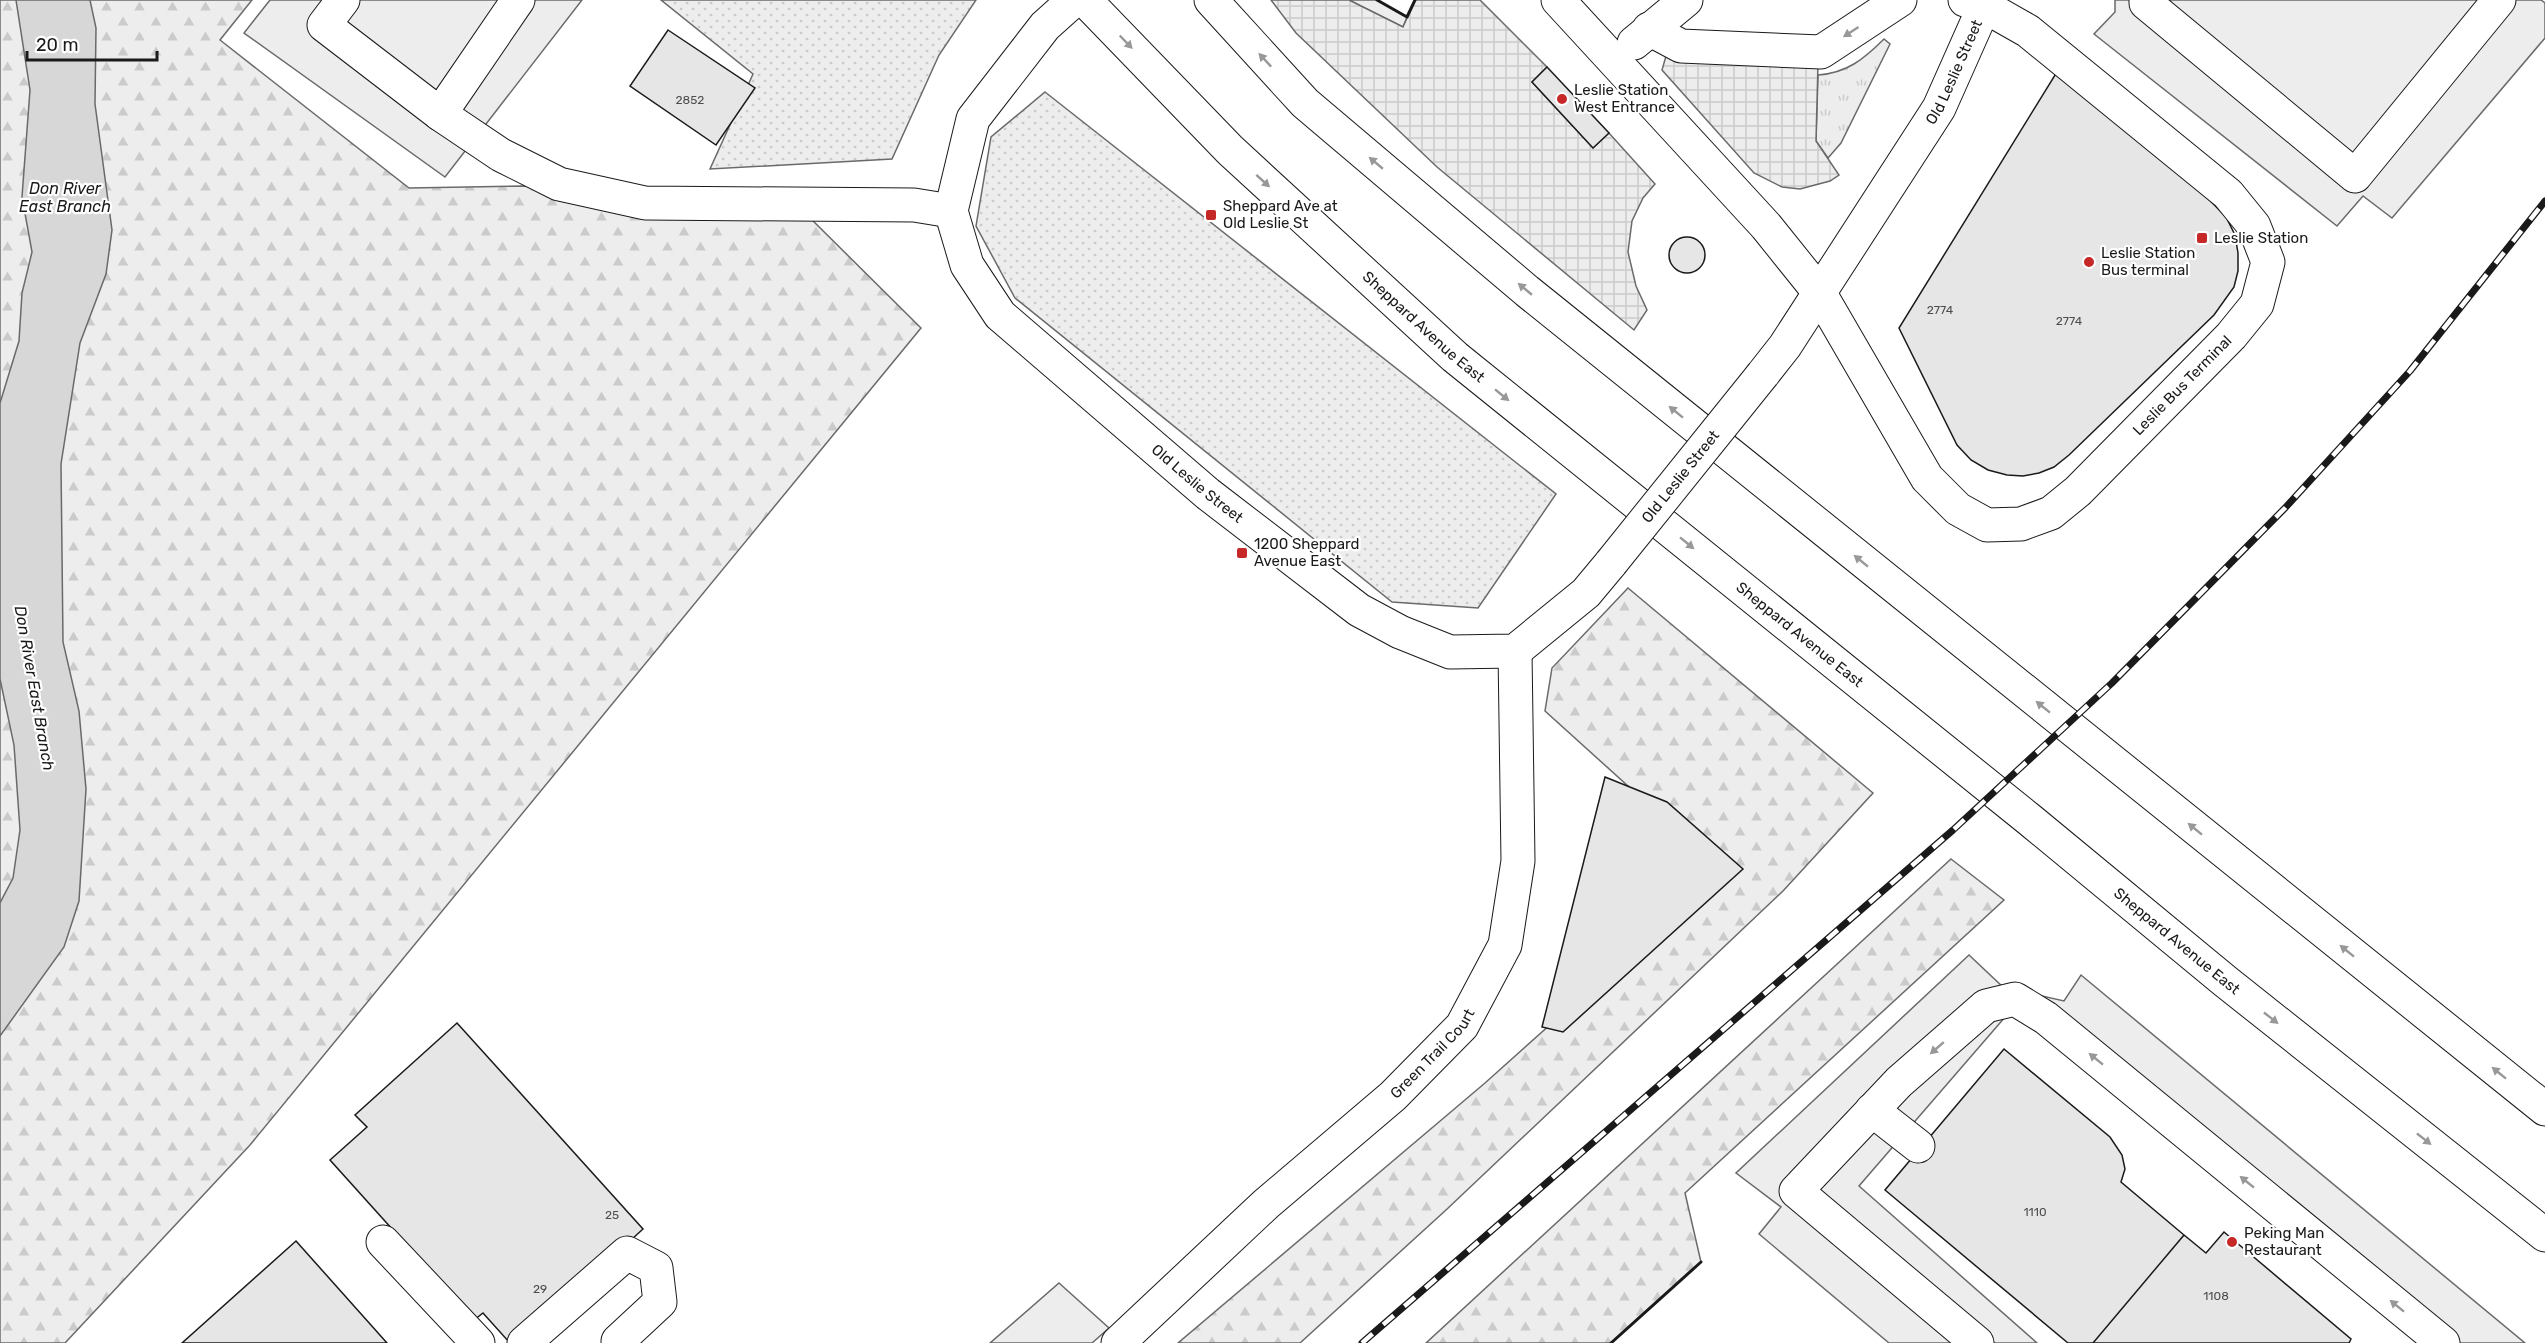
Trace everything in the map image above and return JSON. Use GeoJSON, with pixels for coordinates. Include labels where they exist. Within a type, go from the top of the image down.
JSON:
{"type":"FeatureCollection","features":[{"type":"Feature","properties":{"kind":"main road"},"geometry":{"type":"LineString","coordinates":[[343,0],[324,25],[440,114],[501,155],[560,184],[645,203],[914,205],[951,211]]}},
{"type":"Feature","properties":{"kind":"main road"},"geometry":{"type":"LineString","coordinates":[[440,114],[519,0]]}},
{"type":"Feature","properties":{"kind":"main road","name":"Old Leslie Street"},"geometry":{"type":"LineString","coordinates":[[1074,0],[1045,26],[973,119],[951,211],[967,265],[1000,315],[1208,494],[1359,610],[1400,632],[1450,652],[1515,651],[1586,593],[1611,563],[1785,346],[1939,108],[1979,2]]}},
{"type":"Feature","properties":{"kind":"main road","name":"Sheppard Avenue East"},"geometry":{"type":"LineString","coordinates":[[1085,0],[1230,150],[1455,357],[2030,820],[2225,981],[2545,1235]]}},
{"type":"Feature","properties":{"kind":"main road"},"geometry":{"type":"LineString","coordinates":[[1210,0],[1305,103],[1527,291],[1906,598],[2545,1109]]}},
{"type":"Feature","properties":{"kind":"main road"},"geometry":{"type":"LineString","coordinates":[[1558,0],[1766,226],[1819,292]]}},
{"type":"Feature","properties":{"kind":"main road"},"geometry":{"type":"LineString","coordinates":[[1614,61],[1686,0]]}},
{"type":"Feature","properties":{"kind":"main road"},"geometry":{"type":"LineString","coordinates":[[1649,29],[1681,46],[1821,52],[1900,0]]}},
{"type":"Feature","properties":{"kind":"main road"},"geometry":{"type":"LineString","coordinates":[[2146,0],[2146,3],[2355,176],[2499,0]]}},
{"type":"Feature","properties":{"kind":"main road","name":"Leslie Bus Terminal"},"geometry":{"type":"LineString","coordinates":[[1819,292],[1927,478],[1958,509],[1987,525],[2021,524],[2031,521],[2050,513],[2078,491],[2231,336],[2257,304],[2268,262],[2254,226],[2228,194],[2028,31],[1979,2]]}},
{"type":"Feature","properties":{"kind":"main road","name":"Green Trail Court"},"geometry":{"type":"LineString","coordinates":[[1118,1343],[1266,1204],[1393,1096],[1462,1026],[1505,945],[1518,861],[1515,651]]}},
{"type":"Feature","properties":{"kind":"main road"},"geometry":{"type":"LineString","coordinates":[[1977,1343],[1796,1191],[1899,1082],[1986,1006],[2015,999],[2046,1018],[2443,1343]]}},
{"type":"Feature","properties":{"kind":"main road"},"geometry":{"type":"LineString","coordinates":[[1872,1110],[1918,1146]]}},
{"type":"Feature","properties":{"kind":"main road"},"geometry":{"type":"LineString","coordinates":[[383,1242],[478,1343]]}},
{"type":"Feature","properties":{"kind":"main road"},"geometry":{"type":"LineString","coordinates":[[524,1343],[627,1253],[656,1268],[660,1302],[618,1342]]}},
{"type":"Feature","properties":{"kind":"green space"},"geometry":{"type":"Polygon","coordinates":[[[0,0],[252,0],[220,40],[409,188],[523,186],[803,211],[921,328],[250,1145],[65,1343],[0,1343],[0,0]]]}},
{"type":"Feature","properties":{"kind":"green space"},"geometry":{"type":"Polygon","coordinates":[[[661,0],[976,0],[939,55],[892,159],[710,169],[753,74],[661,0]]]}},
{"type":"Feature","properties":{"kind":"green space"},"geometry":{"type":"Polygon","coordinates":[[[1884,39],[1890,44],[1841,143],[1828,158],[1816,141],[1818,75],[1838,71],[1854,64],[1884,39]]]}},
{"type":"Feature","properties":{"kind":"green space"},"geometry":{"type":"Polygon","coordinates":[[[1045,92],[1556,494],[1478,608],[1392,602],[1015,298],[976,226],[991,137],[1045,92]]]}},
{"type":"Feature","properties":{"kind":"green space"},"geometry":{"type":"Polygon","coordinates":[[[1628,588],[1873,793],[1783,891],[1446,1210],[1300,1343],[1178,1343],[1485,1083],[1722,871],[1545,711],[1552,668],[1628,588]]]}},
{"type":"Feature","properties":{"kind":"green space"},"geometry":{"type":"Polygon","coordinates":[[[1951,859],[2004,900],[1685,1193],[1701,1262],[1611,1343],[1426,1343],[1951,859]]]}},
{"type":"Feature","properties":{"kind":"shaded area"},"geometry":{"type":"Polygon","coordinates":[[[270,0],[582,0],[445,177],[244,33],[270,0]]]}},
{"type":"Feature","properties":{"kind":"shaded area"},"geometry":{"type":"Polygon","coordinates":[[[1271,0],[1349,0],[1403,27],[1415,0],[1480,0],[1547,67],[1532,82],[1593,148],[1609,133],[1655,184],[1643,198],[1632,221],[1628,252],[1636,286],[1647,310],[1634,330],[1437,167],[1296,33],[1271,0]]]}},
{"type":"Feature","properties":{"kind":"shaded area"},"geometry":{"type":"Polygon","coordinates":[[[1349,0],[1377,0],[1407,17],[1403,27],[1349,0]]]}},
{"type":"Feature","properties":{"kind":"shaded area"},"geometry":{"type":"Polygon","coordinates":[[[2115,0],[2541,0],[2545,3],[2545,38],[2392,218],[2363,196],[2337,226],[2094,34],[2115,12],[2115,0]]]}},
{"type":"Feature","properties":{"kind":"shaded area"},"geometry":{"type":"Polygon","coordinates":[[[1666,56],[1818,63],[1816,141],[1839,175],[1830,181],[1800,189],[1782,187],[1754,173],[1662,70],[1666,56]]]}},
{"type":"Feature","properties":{"kind":"shaded area"},"geometry":{"type":"Polygon","coordinates":[[[1969,955],[2003,987],[2064,1001],[2081,975],[2525,1343],[2422,1343],[2012,1009],[1859,1186],[2037,1343],[1889,1343],[1759,1234],[1781,1207],[1736,1173],[1969,955]]]}},
{"type":"Feature","properties":{"kind":"shaded area"},"geometry":{"type":"Polygon","coordinates":[[[1059,1283],[1109,1328],[1092,1343],[990,1343],[1059,1283]]]}},
{"type":"Feature","properties":{"kind":"water","name":"Don River East Branch"},"geometry":{"type":"Polygon","coordinates":[[[16,0],[90,0],[96,28],[95,104],[112,230],[106,274],[80,343],[61,464],[63,642],[79,711],[86,789],[79,901],[64,947],[0,1036],[0,903],[13,878],[20,830],[14,745],[0,679],[0,403],[19,341],[22,293],[32,252],[22,197],[30,90],[16,0]]]}},
{"type":"Feature","properties":{"kind":"building"},"geometry":{"type":"Polygon","coordinates":[[[668,30],[755,88],[716,145],[630,86],[668,30]]]}},
{"type":"Feature","properties":{"kind":"building","name":"Leslie Station Bus terminal"},"geometry":{"type":"Polygon","coordinates":[[[2068,54],[2226,217],[2235,235],[2238,271],[2234,287],[2214,315],[2069,455],[2054,467],[2039,473],[2023,476],[2007,475],[1988,470],[1971,460],[1957,445],[1899,328],[2068,54]]]}},
{"type":"Feature","properties":{"kind":"building","name":"Leslie Station West Entrance"},"geometry":{"type":"Polygon","coordinates":[[[1547,67],[1609,133],[1593,148],[1532,82],[1547,67]]]}},
{"type":"Feature","properties":{"kind":"building"},"geometry":{"type":"Polygon","coordinates":[[[1687,237],[1700,242],[1705,255],[1700,268],[1687,273],[1674,268],[1669,255],[1674,242],[1687,237]]]}},
{"type":"Feature","properties":{"kind":"building"},"geometry":{"type":"Polygon","coordinates":[[[1605,777],[1667,802],[1743,869],[1563,1032],[1542,1027],[1605,777]]]}},
{"type":"Feature","properties":{"kind":"building"},"geometry":{"type":"Polygon","coordinates":[[[457,1023],[643,1229],[518,1343],[510,1343],[483,1313],[474,1320],[330,1160],[367,1127],[355,1115],[457,1023]]]}},
{"type":"Feature","properties":{"kind":"building"},"geometry":{"type":"Polygon","coordinates":[[[2004,1049],[2110,1137],[2122,1155],[2125,1169],[2121,1182],[2184,1235],[2093,1343],[2068,1343],[1885,1190],[2004,1049]]]}},
{"type":"Feature","properties":{"kind":"building"},"geometry":{"type":"Polygon","coordinates":[[[2224,1232],[2351,1339],[2349,1343],[2093,1343],[2184,1235],[2206,1253],[2224,1232]]]}},
{"type":"Feature","properties":{"kind":"building"},"geometry":{"type":"Polygon","coordinates":[[[296,1241],[387,1343],[182,1343],[296,1241]]]}},
{"type":"Feature","properties":{"kind":"railway"},"geometry":{"type":"LineString","coordinates":[[1362,1343],[1953,830],[2112,683],[2285,508],[2410,371],[2545,201]]}},
{"type":"Feature","properties":{"kind":"wall"},"geometry":{"type":"LineString","coordinates":[[1377,0],[1407,17],[1415,0]]}},
{"type":"Feature","properties":{"kind":"wall"},"geometry":{"type":"LineString","coordinates":[[1611,1343],[1701,1262]]}},
{"type":"Feature","properties":{"kind":"place","name":"Leslie Station West Entrance"},"geometry":{"type":"Point","coordinates":[1562,99]}},
{"type":"Feature","properties":{"kind":"place","name":"Sheppard Ave at Old Leslie St"},"geometry":{"type":"Point","coordinates":[1211,215]}},
{"type":"Feature","properties":{"kind":"place","name":"Leslie Station"},"geometry":{"type":"Point","coordinates":[2202,238]}},
{"type":"Feature","properties":{"kind":"place","name":"Leslie Station Bus terminal"},"geometry":{"type":"Point","coordinates":[2089,262]}},
{"type":"Feature","properties":{"kind":"place","name":"1200 Sheppard Avenue East"},"geometry":{"type":"Point","coordinates":[1242,553]}},
{"type":"Feature","properties":{"kind":"place","name":"Peking Man Restaurant"},"geometry":{"type":"Point","coordinates":[2232,1242]}}]}
